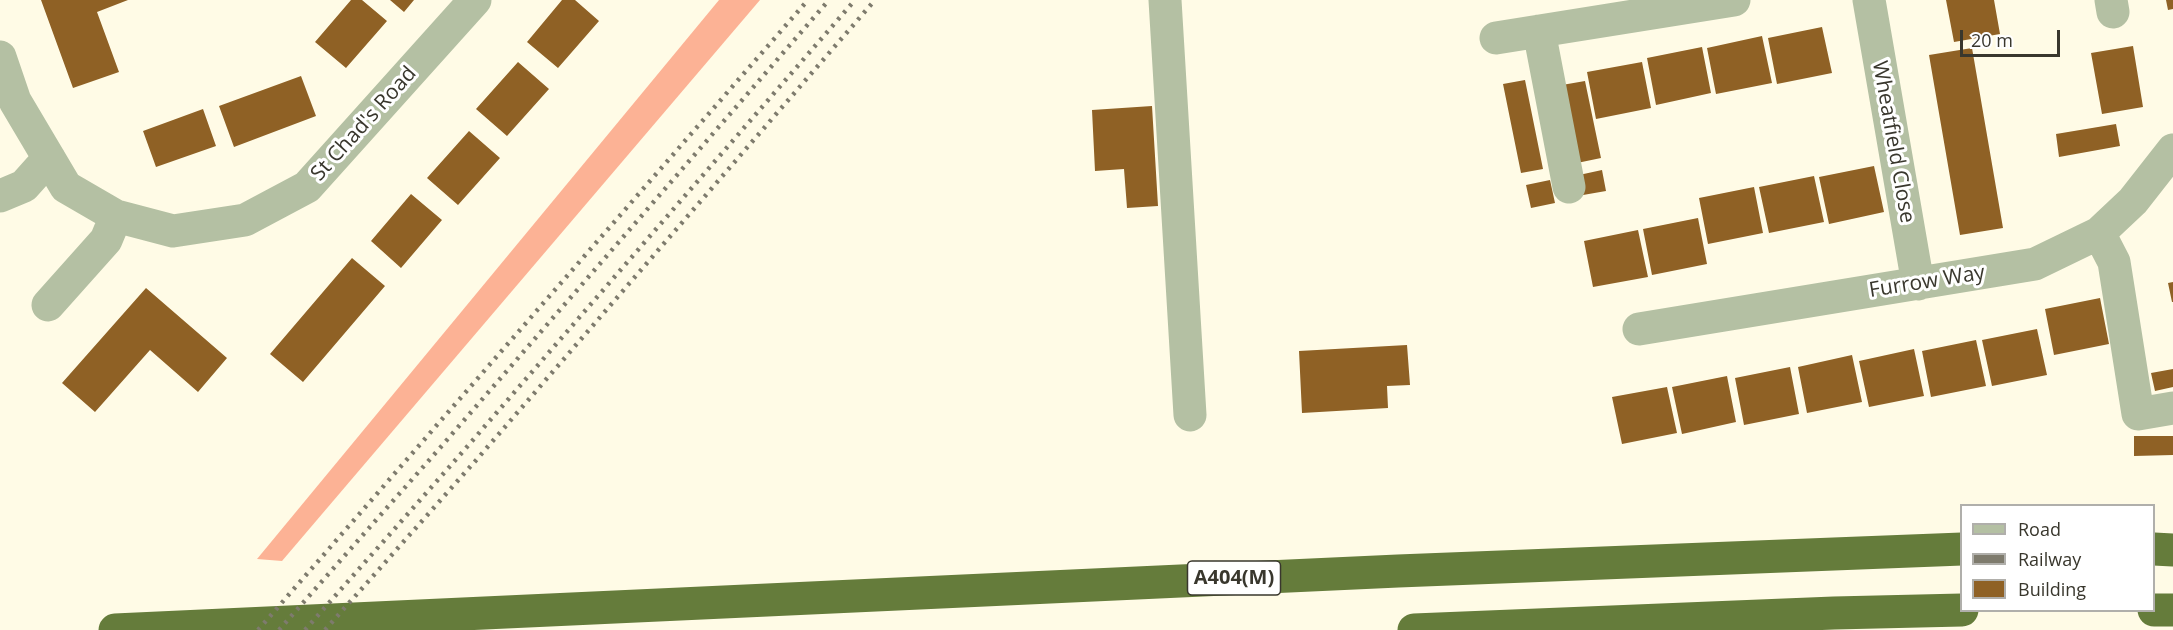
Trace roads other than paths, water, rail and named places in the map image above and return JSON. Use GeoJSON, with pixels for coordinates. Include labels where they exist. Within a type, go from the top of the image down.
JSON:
{"type":"FeatureCollection","features":[{"type":"Feature","properties":{"kind":"highway","name":"A404(M)"},"geometry":{"type":"LineString","coordinates":[[115,630],[1386,572],[1960,549]]}},
{"type":"Feature","properties":{"kind":"highway"},"geometry":{"type":"LineString","coordinates":[[2155,549],[2173,550]]}},
{"type":"Feature","properties":{"kind":"highway"},"geometry":{"type":"LineString","coordinates":[[1414,630],[1960,610]]}},
{"type":"Feature","properties":{"kind":"highway"},"geometry":{"type":"LineString","coordinates":[[2155,610],[2173,610]]}},
{"type":"Feature","properties":{"kind":"street","name":"St Chad's Road"},"geometry":{"type":"LineString","coordinates":[[0,57],[15,102],[66,187],[116,216],[172,231],[245,220],[307,187],[475,0]]}},
{"type":"Feature","properties":{"kind":"street"},"geometry":{"type":"LineString","coordinates":[[1165,0],[1190,415]]}},
{"type":"Feature","properties":{"kind":"street"},"geometry":{"type":"LineString","coordinates":[[1496,38],[1734,0]]}},
{"type":"Feature","properties":{"kind":"street","name":"Wheatfield Close"},"geometry":{"type":"LineString","coordinates":[[1869,0],[1918,284]]}},
{"type":"Feature","properties":{"kind":"street"},"geometry":{"type":"LineString","coordinates":[[1539,31],[1569,188]]}},
{"type":"Feature","properties":{"kind":"street","name":"Furrow Way"},"geometry":{"type":"LineString","coordinates":[[1639,329],[2035,264],[2099,233],[2133,201],[2173,150]]}},
{"type":"Feature","properties":{"kind":"street"},"geometry":{"type":"LineString","coordinates":[[0,196],[24,186],[49,158]]}},
{"type":"Feature","properties":{"kind":"street"},"geometry":{"type":"LineString","coordinates":[[48,305],[106,240],[116,216]]}},
{"type":"Feature","properties":{"kind":"street"},"geometry":{"type":"LineString","coordinates":[[2099,233],[2114,262],[2138,414],[2173,408]]}},
{"type":"Feature","properties":{"kind":"railway"},"geometry":{"type":"LineString","coordinates":[[258,630],[808,0]]}},
{"type":"Feature","properties":{"kind":"railway"},"geometry":{"type":"LineString","coordinates":[[279,630],[829,0]]}},
{"type":"Feature","properties":{"kind":"railway"},"geometry":{"type":"LineString","coordinates":[[305,630],[855,0]]}},
{"type":"Feature","properties":{"kind":"railway"},"geometry":{"type":"LineString","coordinates":[[325,630],[478,458],[875,0]]}}]}
